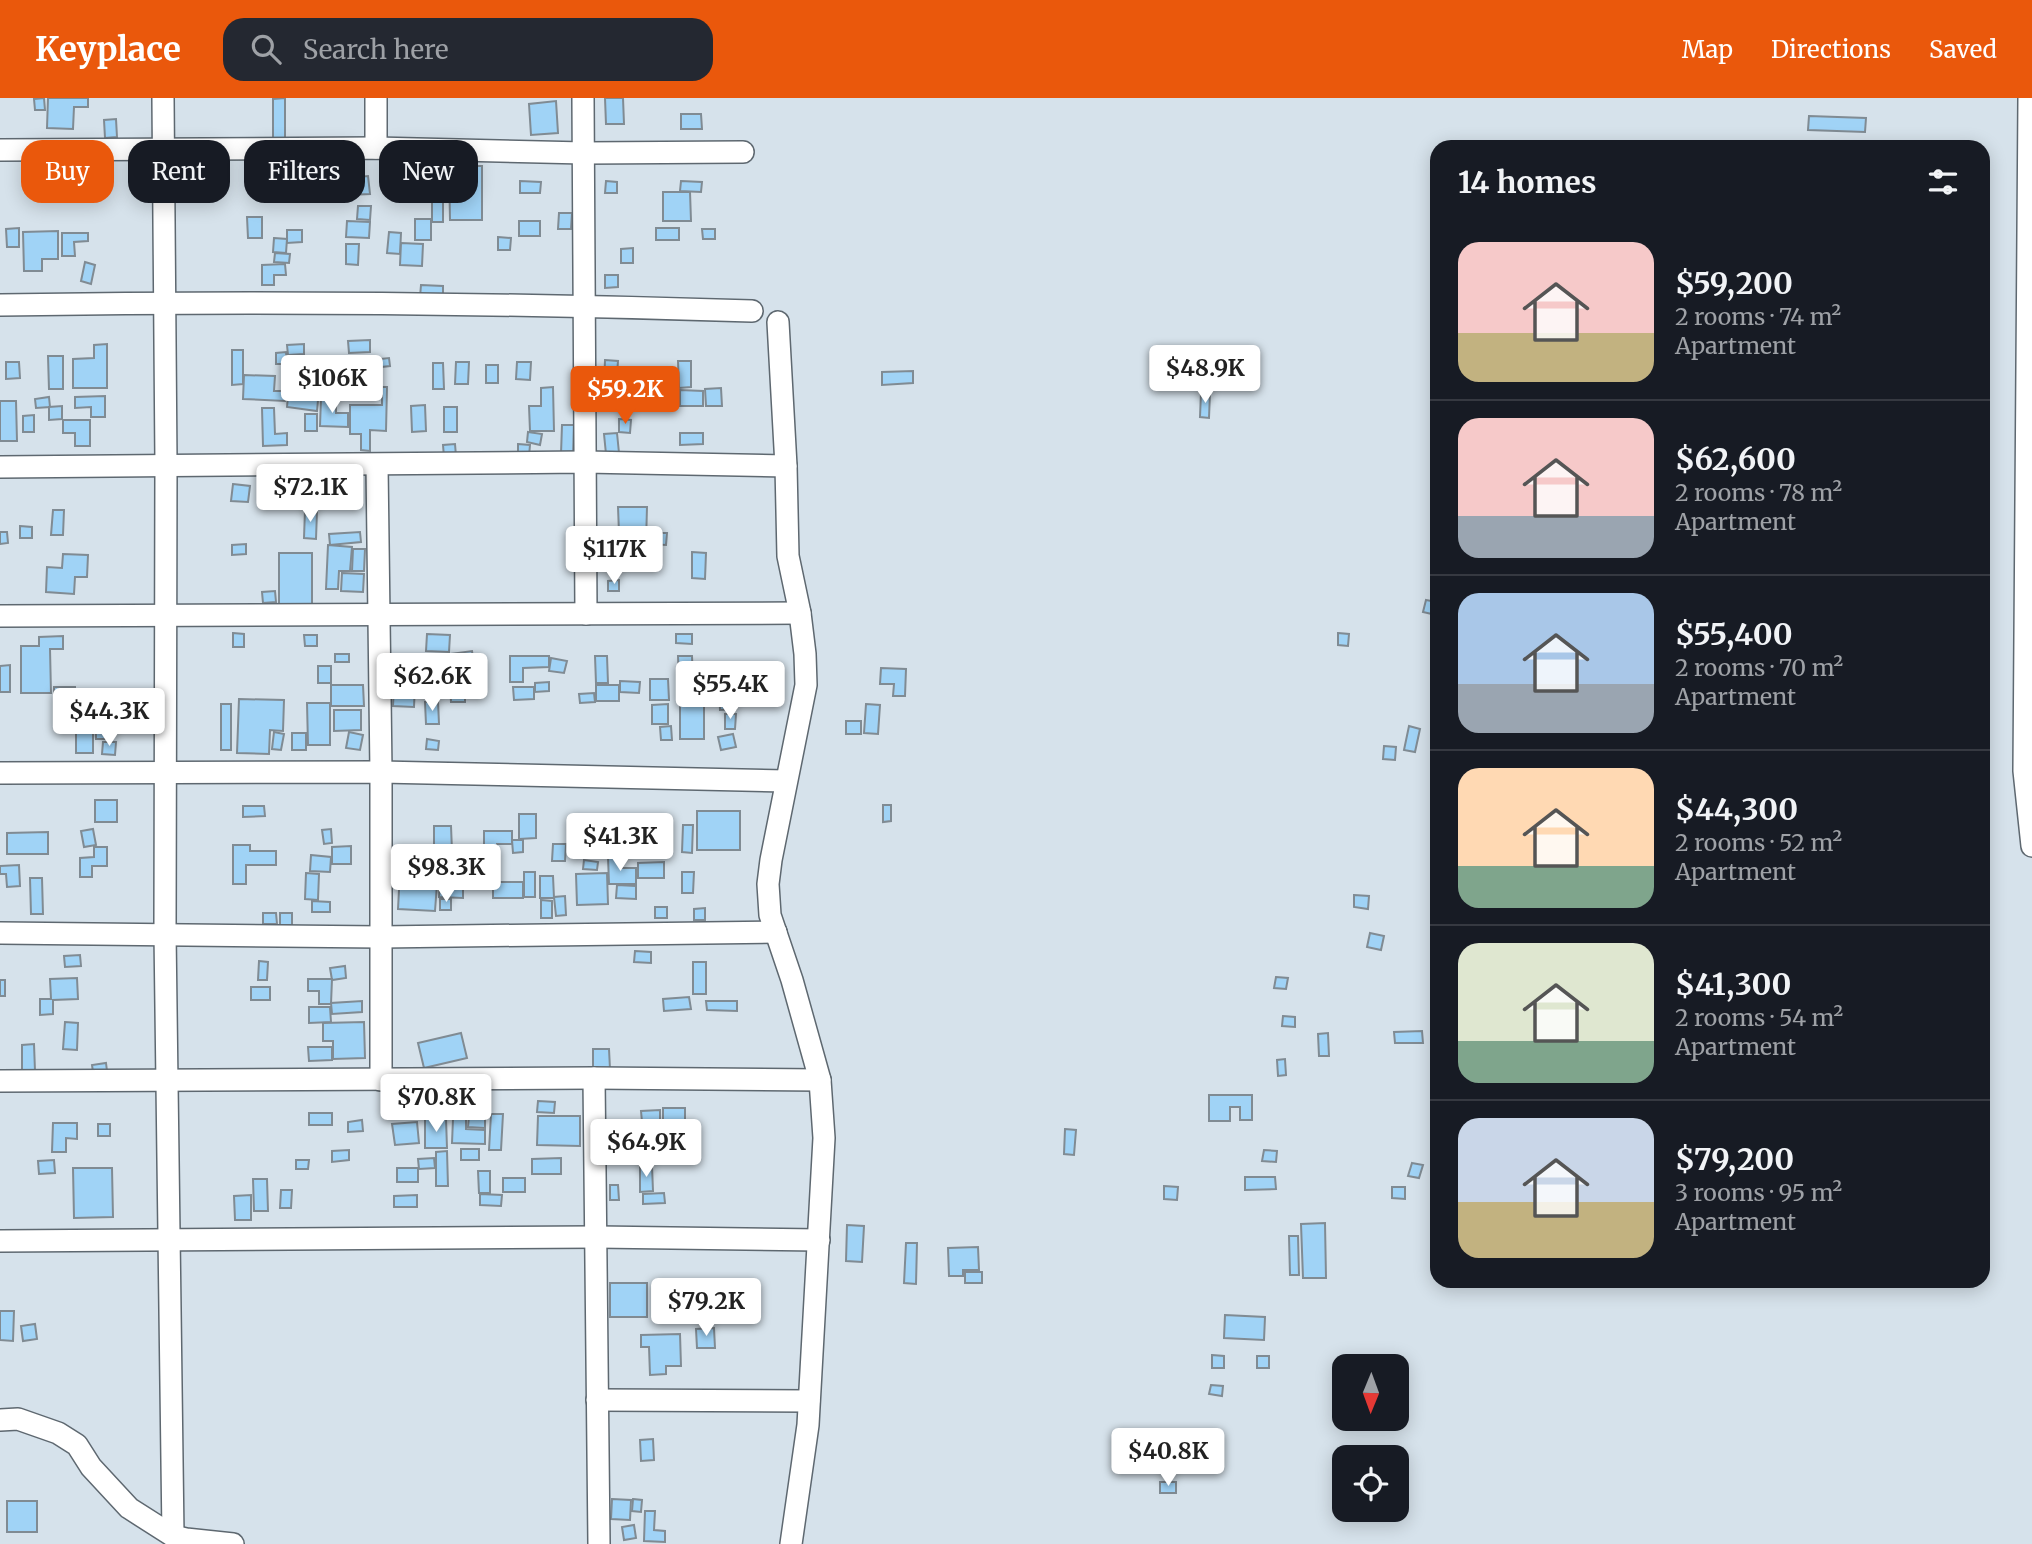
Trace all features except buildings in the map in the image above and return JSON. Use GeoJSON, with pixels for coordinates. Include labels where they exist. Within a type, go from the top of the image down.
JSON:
{"type":"FeatureCollection","features":[{"type":"Feature","properties":{"kind":"street"},"geometry":{"type":"LineString","coordinates":[[162,140],[163,98]]}},
{"type":"Feature","properties":{"kind":"street"},"geometry":{"type":"LineString","coordinates":[[376,98],[376,148]]}},
{"type":"Feature","properties":{"kind":"street"},"geometry":{"type":"LineString","coordinates":[[583,98],[586,614]]}},
{"type":"Feature","properties":{"kind":"street"},"geometry":{"type":"LineString","coordinates":[[2029,98],[2024,771],[2032,846]]}},
{"type":"Feature","properties":{"kind":"street"},"geometry":{"type":"LineString","coordinates":[[0,150],[128,148]]}},
{"type":"Feature","properties":{"kind":"street"},"geometry":{"type":"LineString","coordinates":[[230,148],[584,153],[743,152]]}},
{"type":"Feature","properties":{"kind":"street"},"geometry":{"type":"LineString","coordinates":[[162,203],[166,464],[165,933],[173,1536]]}},
{"type":"Feature","properties":{"kind":"street"},"geometry":{"type":"LineString","coordinates":[[0,305],[163,302],[585,306],[752,311]]}},
{"type":"Feature","properties":{"kind":"street"},"geometry":{"type":"LineString","coordinates":[[778,322],[788,556],[800,613],[806,685],[768,884],[770,915],[792,980],[820,1080],[824,1138],[809,1401],[791,1544]]}},
{"type":"Feature","properties":{"kind":"street"},"geometry":{"type":"LineString","coordinates":[[0,467],[584,462],[786,466]]}},
{"type":"Feature","properties":{"kind":"street"},"geometry":{"type":"LineString","coordinates":[[377,465],[381,1080]]}},
{"type":"Feature","properties":{"kind":"street"},"geometry":{"type":"LineString","coordinates":[[0,616],[800,613]]}},
{"type":"Feature","properties":{"kind":"street"},"geometry":{"type":"LineString","coordinates":[[0,773],[381,772],[786,781]]}},
{"type":"Feature","properties":{"kind":"street"},"geometry":{"type":"LineString","coordinates":[[0,933],[381,937],[776,932]]}},
{"type":"Feature","properties":{"kind":"street"},"geometry":{"type":"LineString","coordinates":[[0,1081],[594,1078],[820,1080]]}},
{"type":"Feature","properties":{"kind":"street"},"geometry":{"type":"LineString","coordinates":[[594,1078],[599,1544]]}},
{"type":"Feature","properties":{"kind":"street"},"geometry":{"type":"LineString","coordinates":[[0,1241],[597,1237],[819,1240]]}},
{"type":"Feature","properties":{"kind":"street"},"geometry":{"type":"LineString","coordinates":[[597,1400],[809,1401]]}},
{"type":"Feature","properties":{"kind":"street"},"geometry":{"type":"LineString","coordinates":[[0,1420],[18,1419],[58,1433],[77,1445],[91,1467],[129,1508],[173,1536],[233,1544]]}}]}
